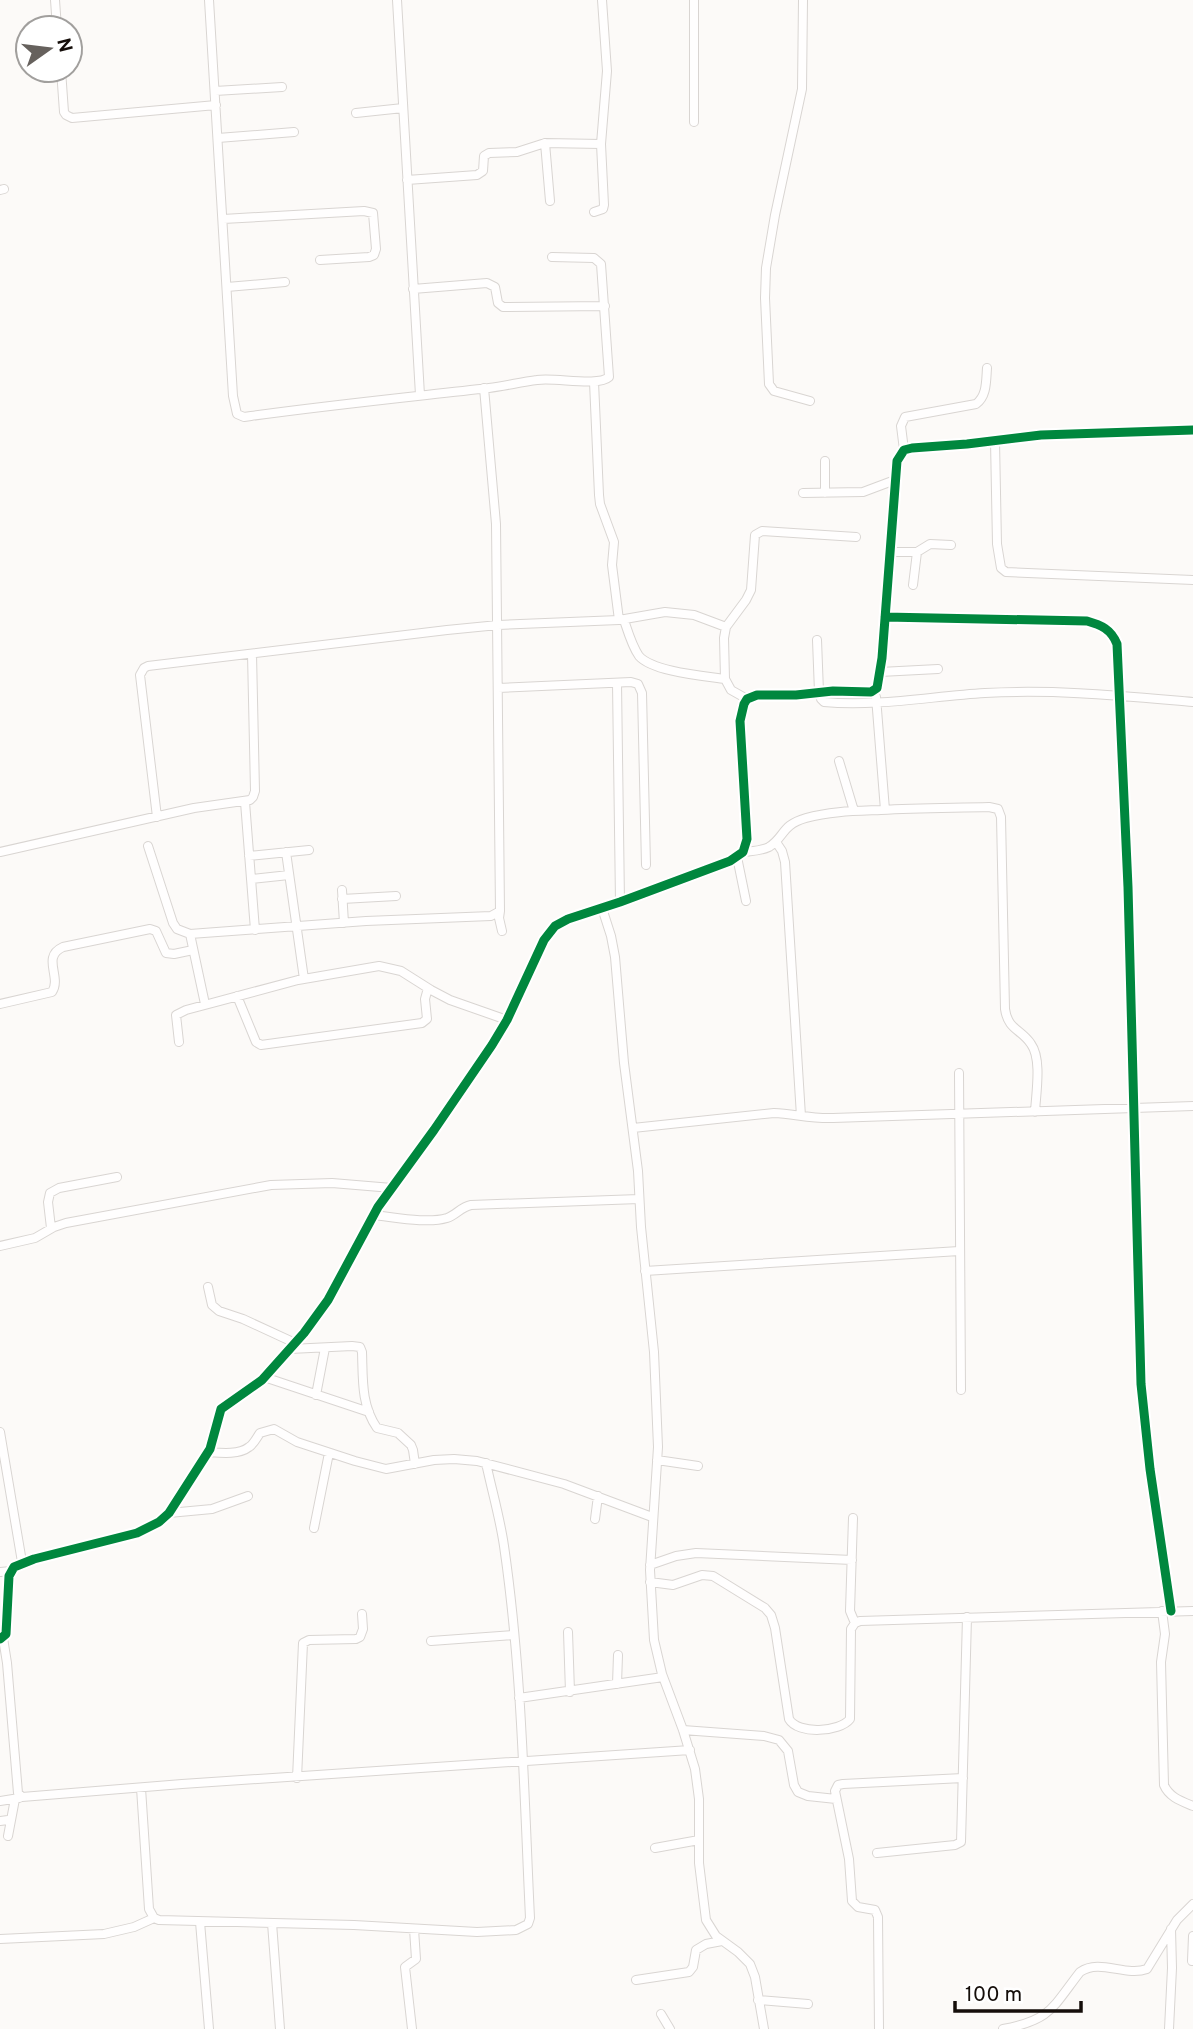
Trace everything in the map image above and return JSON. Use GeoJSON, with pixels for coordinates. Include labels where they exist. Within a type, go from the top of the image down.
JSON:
{"type":"FeatureCollection","features":[{"type":"Feature","properties":{"kind":"street"},"geometry":{"type":"LineString","coordinates":[[209,0],[233,396],[236,411],[240,416],[544,379],[594,382],[606,380],[609,377],[606,306],[600,262],[592,258],[552,257]]}},
{"type":"Feature","properties":{"kind":"street"},"geometry":{"type":"LineString","coordinates":[[397,0],[420,395]]}},
{"type":"Feature","properties":{"kind":"street"},"geometry":{"type":"LineString","coordinates":[[594,212],[603,209],[604,205],[601,144],[607,71],[602,0]]}},
{"type":"Feature","properties":{"kind":"street"},"geometry":{"type":"LineString","coordinates":[[694,122],[695,0]]}},
{"type":"Feature","properties":{"kind":"street"},"geometry":{"type":"LineString","coordinates":[[803,0],[802,89],[769,245],[765,298],[769,384],[774,391],[810,401]]}},
{"type":"Feature","properties":{"kind":"street"},"geometry":{"type":"LineString","coordinates":[[62,84],[64,112],[72,118],[216,105]]}},
{"type":"Feature","properties":{"kind":"street"},"geometry":{"type":"LineString","coordinates":[[215,91],[282,87]]}},
{"type":"Feature","properties":{"kind":"street"},"geometry":{"type":"LineString","coordinates":[[356,113],[403,108]]}},
{"type":"Feature","properties":{"kind":"street"},"geometry":{"type":"LineString","coordinates":[[218,138],[294,132]]}},
{"type":"Feature","properties":{"kind":"street"},"geometry":{"type":"LineString","coordinates":[[407,180],[481,174],[486,154],[517,152],[545,143],[601,144]]}},
{"type":"Feature","properties":{"kind":"street"},"geometry":{"type":"LineString","coordinates":[[545,143],[550,201]]}},
{"type":"Feature","properties":{"kind":"street"},"geometry":{"type":"LineString","coordinates":[[223,219],[371,212],[374,216],[374,255],[320,260]]}},
{"type":"Feature","properties":{"kind":"street"},"geometry":{"type":"LineString","coordinates":[[228,287],[285,282]]}},
{"type":"Feature","properties":{"kind":"street"},"geometry":{"type":"LineString","coordinates":[[413,289],[487,283],[495,287],[499,303],[503,307],[606,306]]}},
{"type":"Feature","properties":{"kind":"street"},"geometry":{"type":"LineString","coordinates":[[885,810],[875,691],[880,672],[897,461],[904,450],[901,426],[905,417],[976,404],[983,395],[987,368]]}},
{"type":"Feature","properties":{"kind":"street"},"geometry":{"type":"LineString","coordinates":[[594,382],[600,504],[614,542],[612,565],[621,620],[636,650],[645,661],[664,668],[725,680]]}},
{"type":"Feature","properties":{"kind":"street"},"geometry":{"type":"LineString","coordinates":[[484,388],[495,494],[499,688],[499,918],[502,931]]}},
{"type":"Feature","properties":{"kind":"street"},"geometry":{"type":"LineString","coordinates":[[904,450],[1069,433],[1193,430]]}},
{"type":"Feature","properties":{"kind":"street"},"geometry":{"type":"LineString","coordinates":[[995,441],[997,544],[1001,568],[1006,572],[1193,580]]}},
{"type":"Feature","properties":{"kind":"street"},"geometry":{"type":"LineString","coordinates":[[825,461],[825,493]]}},
{"type":"Feature","properties":{"kind":"street"},"geometry":{"type":"LineString","coordinates":[[803,493],[863,492],[895,480]]}},
{"type":"Feature","properties":{"kind":"street"},"geometry":{"type":"LineString","coordinates":[[747,699],[731,690],[725,680],[724,638],[726,627],[751,590],[755,535],[762,531],[856,537]]}},
{"type":"Feature","properties":{"kind":"street"},"geometry":{"type":"LineString","coordinates":[[890,552],[917,552],[930,544],[951,545]]}},
{"type":"Feature","properties":{"kind":"street"},"geometry":{"type":"LineString","coordinates":[[913,585],[917,552]]}},
{"type":"Feature","properties":{"kind":"street"},"geometry":{"type":"LineString","coordinates":[[157,817],[141,688],[142,671],[148,666],[498,625],[621,620],[673,612],[694,615],[726,627]]}},
{"type":"Feature","properties":{"kind":"street"},"geometry":{"type":"LineString","coordinates":[[885,617],[1079,620],[1108,629],[1117,643],[1128,887],[1141,1384],[1167,1611],[1161,1662],[1164,1785],[1172,1796],[1193,1806]]}},
{"type":"Feature","properties":{"kind":"street"},"geometry":{"type":"LineString","coordinates":[[817,640],[819,692],[824,702],[1022,692],[1119,695],[1193,702]]}},
{"type":"Feature","properties":{"kind":"street"},"geometry":{"type":"LineString","coordinates":[[0,852],[194,808],[245,802],[253,797],[252,654]]}},
{"type":"Feature","properties":{"kind":"street"},"geometry":{"type":"LineString","coordinates":[[880,672],[938,669]]}},
{"type":"Feature","properties":{"kind":"street"},"geometry":{"type":"LineString","coordinates":[[499,688],[617,682],[635,682],[640,687],[646,865]]}},
{"type":"Feature","properties":{"kind":"street"},"geometry":{"type":"LineString","coordinates":[[617,682],[620,902]]}},
{"type":"Feature","properties":{"kind":"street"},"geometry":{"type":"LineString","coordinates":[[746,901],[740,855],[746,847],[747,828],[740,721],[741,710],[747,699],[763,694],[875,691]]}},
{"type":"Feature","properties":{"kind":"street"},"geometry":{"type":"LineString","coordinates":[[839,761],[854,811]]}},
{"type":"Feature","properties":{"kind":"street"},"geometry":{"type":"LineString","coordinates":[[245,802],[255,930]]}},
{"type":"Feature","properties":{"kind":"street"},"geometry":{"type":"LineString","coordinates":[[0,1572],[11,1570],[22,1562],[137,1533],[148,1529],[169,1513],[208,1451],[221,1409],[252,1389],[264,1377],[293,1346],[328,1300],[373,1215],[455,1100],[507,1020],[549,932],[560,922],[620,902],[740,855],[764,849],[775,842],[788,826],[803,818],[854,811],[998,808],[1001,812],[1005,1009],[1009,1024],[1030,1042],[1035,1052],[1035,1112]]}},
{"type":"Feature","properties":{"kind":"street"},"geometry":{"type":"LineString","coordinates":[[775,842],[782,851],[785,862],[801,1116]]}},
{"type":"Feature","properties":{"kind":"street"},"geometry":{"type":"LineString","coordinates":[[148,846],[173,923],[177,929],[190,933],[491,916],[500,911]]}},
{"type":"Feature","properties":{"kind":"street"},"geometry":{"type":"LineString","coordinates":[[249,856],[309,850]]}},
{"type":"Feature","properties":{"kind":"street"},"geometry":{"type":"LineString","coordinates":[[286,852],[304,979]]}},
{"type":"Feature","properties":{"kind":"street"},"geometry":{"type":"LineString","coordinates":[[251,879],[289,876]]}},
{"type":"Feature","properties":{"kind":"street"},"geometry":{"type":"LineString","coordinates":[[344,923],[342,895],[397,896]]}},
{"type":"Feature","properties":{"kind":"street"},"geometry":{"type":"LineString","coordinates":[[602,908],[615,957],[654,1352],[657,1460],[650,1565],[654,1640],[663,1677],[684,1730],[698,1791],[704,1912],[710,1928],[750,1964],[764,2029]]}},
{"type":"Feature","properties":{"kind":"street"},"geometry":{"type":"LineString","coordinates":[[0,1004],[52,992],[55,984],[53,954],[63,947],[150,929],[156,932],[166,953],[193,950]]}},
{"type":"Feature","properties":{"kind":"street"},"geometry":{"type":"LineString","coordinates":[[190,933],[205,1004]]}},
{"type":"Feature","properties":{"kind":"street"},"geometry":{"type":"LineString","coordinates":[[179,1042],[176,1016],[186,1010],[304,979],[379,966],[401,971],[450,1000],[507,1020]]}},
{"type":"Feature","properties":{"kind":"street"},"geometry":{"type":"LineString","coordinates":[[236,996],[256,1042],[261,1045],[422,1023],[427,1019],[425,999],[428,988]]}},
{"type":"Feature","properties":{"kind":"street"},"geometry":{"type":"LineString","coordinates":[[958,1073],[961,1390]]}},
{"type":"Feature","properties":{"kind":"street"},"geometry":{"type":"LineString","coordinates":[[633,1128],[774,1114],[825,1119],[1193,1107]]}},
{"type":"Feature","properties":{"kind":"street"},"geometry":{"type":"LineString","coordinates":[[51,1228],[48,1202],[50,1193],[59,1188],[117,1177]]}},
{"type":"Feature","properties":{"kind":"street"},"geometry":{"type":"LineString","coordinates":[[0,1246],[35,1238],[51,1228],[91,1218],[271,1185],[332,1183],[392,1188]]}},
{"type":"Feature","properties":{"kind":"street"},"geometry":{"type":"LineString","coordinates":[[373,1215],[436,1220],[448,1218],[463,1207],[471,1205],[639,1199]]}},
{"type":"Feature","properties":{"kind":"street"},"geometry":{"type":"LineString","coordinates":[[645,1271],[959,1251]]}},
{"type":"Feature","properties":{"kind":"street"},"geometry":{"type":"LineString","coordinates":[[208,1287],[212,1305],[219,1311],[243,1319],[293,1346],[358,1346],[362,1349],[363,1395],[369,1412],[377,1428],[398,1433],[411,1445],[415,1464]]}},
{"type":"Feature","properties":{"kind":"street"},"geometry":{"type":"LineString","coordinates":[[316,1395],[325,1348]]}},
{"type":"Feature","properties":{"kind":"street"},"geometry":{"type":"LineString","coordinates":[[264,1377],[369,1412]]}},
{"type":"Feature","properties":{"kind":"street"},"geometry":{"type":"LineString","coordinates":[[208,1451],[226,1453],[244,1450],[252,1445],[260,1433],[270,1429],[297,1442],[386,1469],[454,1459],[486,1463],[564,1484],[652,1517]]}},
{"type":"Feature","properties":{"kind":"street"},"geometry":{"type":"LineString","coordinates":[[0,1432],[22,1562]]}},
{"type":"Feature","properties":{"kind":"street"},"geometry":{"type":"LineString","coordinates":[[314,1528],[329,1452]]}},
{"type":"Feature","properties":{"kind":"street"},"geometry":{"type":"LineString","coordinates":[[657,1460],[698,1466]]}},
{"type":"Feature","properties":{"kind":"street"},"geometry":{"type":"LineString","coordinates":[[0,1939],[104,1934],[134,1927],[154,1918],[169,1921],[364,1925],[487,1932],[516,1930],[528,1924],[530,1918],[524,1761],[519,1698],[504,1547],[486,1463]]}},
{"type":"Feature","properties":{"kind":"street"},"geometry":{"type":"LineString","coordinates":[[169,1513],[212,1509],[248,1496]]}},
{"type":"Feature","properties":{"kind":"street"},"geometry":{"type":"LineString","coordinates":[[595,1519],[598,1496]]}},
{"type":"Feature","properties":{"kind":"street"},"geometry":{"type":"LineString","coordinates":[[853,1518],[850,1611],[855,1623]]}},
{"type":"Feature","properties":{"kind":"street"},"geometry":{"type":"LineString","coordinates":[[650,1565],[676,1556],[696,1553],[852,1560]]}},
{"type":"Feature","properties":{"kind":"street"},"geometry":{"type":"LineString","coordinates":[[8,1836],[18,1798],[7,1663],[1,1639],[7,1626],[11,1570]]}},
{"type":"Feature","properties":{"kind":"street"},"geometry":{"type":"LineString","coordinates":[[650,1582],[673,1585],[708,1574],[768,1611],[775,1628],[789,1719],[795,1727],[801,1729],[840,1727],[848,1723],[851,1629],[855,1623],[866,1620],[1193,1611]]}},
{"type":"Feature","properties":{"kind":"street"},"geometry":{"type":"LineString","coordinates":[[297,1778],[303,1643],[309,1640],[356,1639],[360,1637],[363,1629],[362,1614]]}},
{"type":"Feature","properties":{"kind":"street"},"geometry":{"type":"LineString","coordinates":[[877,1853],[960,1843],[967,1618]]}},
{"type":"Feature","properties":{"kind":"street"},"geometry":{"type":"LineString","coordinates":[[568,1632],[570,1692]]}},
{"type":"Feature","properties":{"kind":"street"},"geometry":{"type":"LineString","coordinates":[[431,1641],[513,1635]]}},
{"type":"Feature","properties":{"kind":"street"},"geometry":{"type":"LineString","coordinates":[[617,1684],[618,1655]]}},
{"type":"Feature","properties":{"kind":"street"},"geometry":{"type":"LineString","coordinates":[[519,1698],[663,1677]]}},
{"type":"Feature","properties":{"kind":"street"},"geometry":{"type":"LineString","coordinates":[[684,1730],[764,1736],[779,1740],[788,1751],[794,1789],[808,1796],[836,1799]]}},
{"type":"Feature","properties":{"kind":"street"},"geometry":{"type":"LineString","coordinates":[[0,1801],[141,1788],[690,1751]]}},
{"type":"Feature","properties":{"kind":"street"},"geometry":{"type":"LineString","coordinates":[[879,2029],[878,1917],[875,1910],[858,1908],[852,1901],[849,1859],[836,1788],[843,1784],[963,1779]]}},
{"type":"Feature","properties":{"kind":"street"},"geometry":{"type":"LineString","coordinates":[[141,1788],[149,1909],[154,1918]]}},
{"type":"Feature","properties":{"kind":"street"},"geometry":{"type":"LineString","coordinates":[[655,1848],[699,1840]]}},
{"type":"Feature","properties":{"kind":"street"},"geometry":{"type":"LineString","coordinates":[[1003,2029],[1044,2016],[1085,1969],[1147,1969],[1171,1928],[1193,1904]]}},
{"type":"Feature","properties":{"kind":"street"},"geometry":{"type":"LineString","coordinates":[[200,1922],[209,2029]]}},
{"type":"Feature","properties":{"kind":"street"},"geometry":{"type":"LineString","coordinates":[[272,1923],[280,2029]]}},
{"type":"Feature","properties":{"kind":"street"},"geometry":{"type":"LineString","coordinates":[[1169,2029],[1171,1928]]}},
{"type":"Feature","properties":{"kind":"street"},"geometry":{"type":"LineString","coordinates":[[412,2029],[405,1967],[416,1959],[414,1929]]}},
{"type":"Feature","properties":{"kind":"street"},"geometry":{"type":"LineString","coordinates":[[1192,1961],[1193,1936]]}},
{"type":"Feature","properties":{"kind":"street"},"geometry":{"type":"LineString","coordinates":[[636,1980],[689,1972],[693,1967],[696,1950],[706,1944],[722,1941]]}},
{"type":"Feature","properties":{"kind":"street"},"geometry":{"type":"LineString","coordinates":[[758,2000],[808,2004]]}},
{"type":"Feature","properties":{"kind":"street"},"geometry":{"type":"LineString","coordinates":[[661,2014],[670,2029]]}},
{"type":"Feature","properties":{"kind":"street"},"geometry":{"type":"LineString","coordinates":[[1041,2029],[1044,2016]]}},
{"type":"Feature","properties":{"kind":"cycle path"},"geometry":{"type":"LineString","coordinates":[[0,1639],[6,1634],[9,1576],[14,1567],[34,1559],[137,1533],[159,1522],[169,1513],[210,1449],[221,1409],[262,1380],[304,1333],[328,1300],[378,1207],[492,1045],[507,1020],[544,940],[555,926],[730,861],[743,852],[747,839],[740,721],[747,699],[757,695],[871,692],[877,688],[882,658],[897,461],[904,450],[1041,435],[1193,430]]}},
{"type":"Feature","properties":{"kind":"cycle path"},"geometry":{"type":"LineString","coordinates":[[885,617],[1087,621],[1105,628],[1117,644],[1128,887],[1141,1384],[1150,1469],[1171,1611]]}}]}
